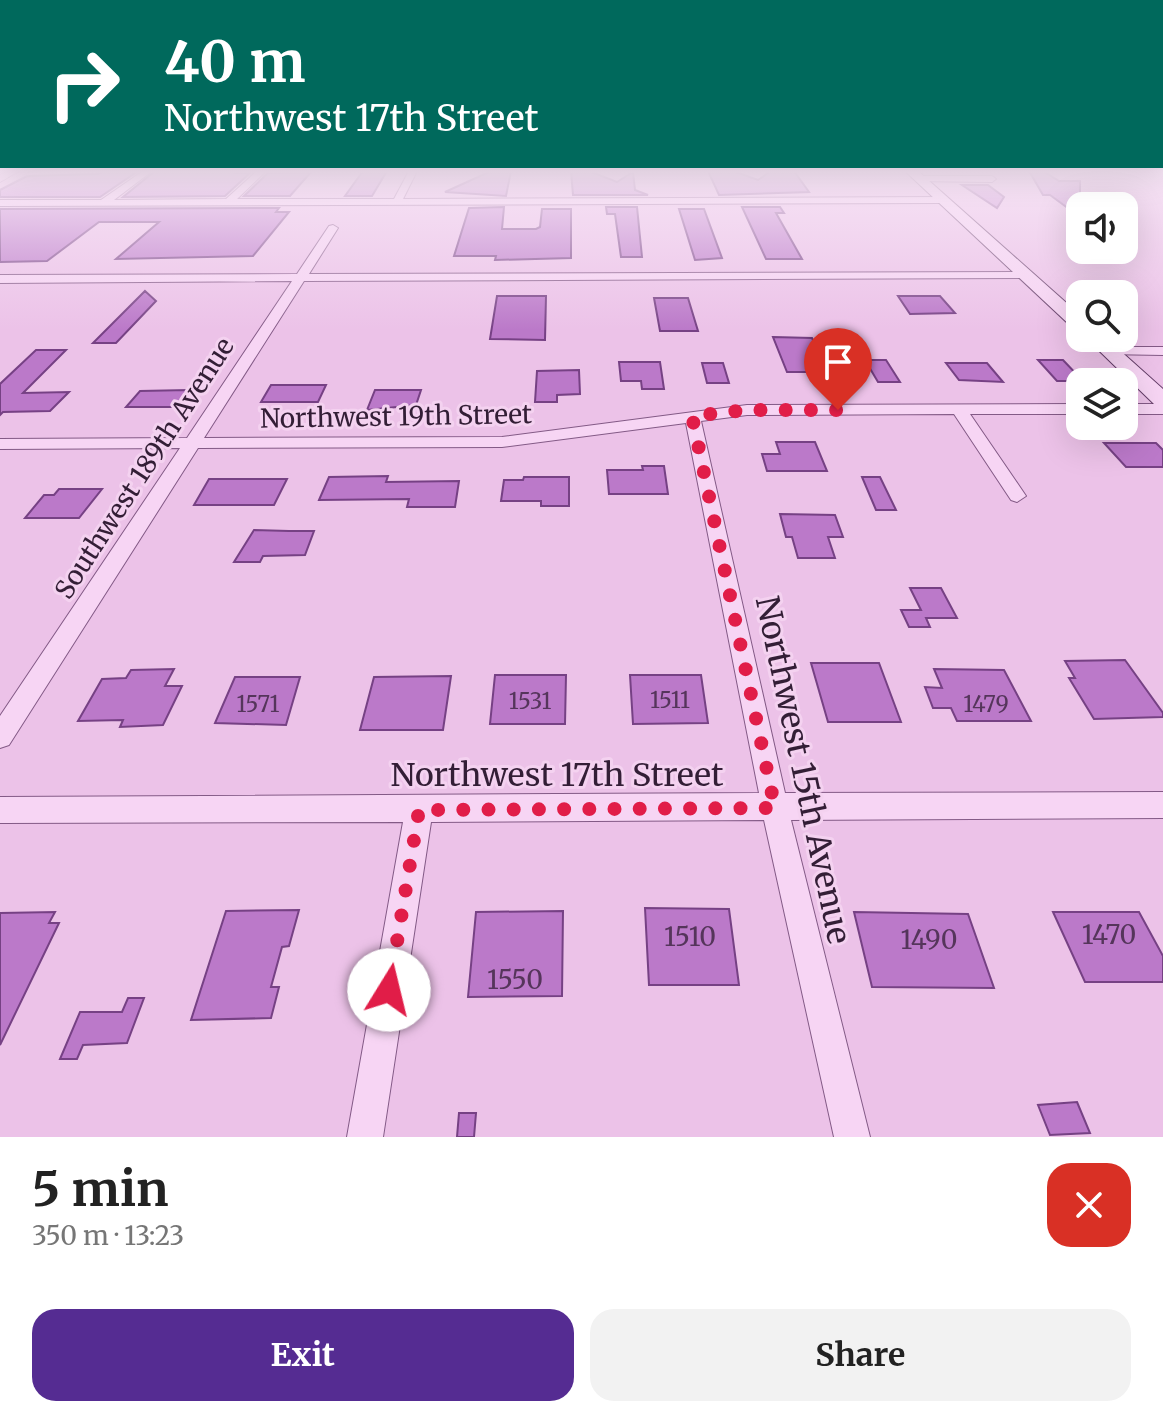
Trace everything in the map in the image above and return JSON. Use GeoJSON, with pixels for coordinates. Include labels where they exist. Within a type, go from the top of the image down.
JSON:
{"type":"FeatureCollection","features":[{"type":"Feature","properties":{"kind":"street"},"geometry":{"type":"LineString","coordinates":[[970,224],[1066,312]]}},
{"type":"Feature","properties":{"kind":"street","name":"Southwest 189th Avenue"},"geometry":{"type":"LineString","coordinates":[[0,737],[333,228]]}},
{"type":"Feature","properties":{"kind":"street"},"geometry":{"type":"LineString","coordinates":[[0,279],[1026,275]]}},
{"type":"Feature","properties":{"kind":"street"},"geometry":{"type":"LineString","coordinates":[[1138,349],[1163,351]]}},
{"type":"Feature","properties":{"kind":"street"},"geometry":{"type":"LineString","coordinates":[[1110,352],[1163,400]]}},
{"type":"Feature","properties":{"kind":"street","name":"Northwest 19th Street"},"geometry":{"type":"LineString","coordinates":[[0,444],[502,442],[747,410],[1066,409]]}},
{"type":"Feature","properties":{"kind":"street"},"geometry":{"type":"LineString","coordinates":[[1138,409],[1163,409]]}},
{"type":"Feature","properties":{"kind":"street"},"geometry":{"type":"LineString","coordinates":[[959,410],[1017,496]]}},
{"type":"Feature","properties":{"kind":"street","name":"Northwest 15th Avenue"},"geometry":{"type":"LineString","coordinates":[[692,416],[775,808],[852,1137]]}},
{"type":"Feature","properties":{"kind":"street","name":"Northwest 17th Street"},"geometry":{"type":"LineString","coordinates":[[0,810],[1163,805]]}},
{"type":"Feature","properties":{"kind":"street"},"geometry":{"type":"LineString","coordinates":[[365,1137],[419,810]]}},
{"type":"Feature","properties":{"kind":"building"},"geometry":{"type":"Polygon","coordinates":[[[0,224],[96,224],[47,261],[0,262],[0,224]]]}},
{"type":"Feature","properties":{"kind":"building"},"geometry":{"type":"Polygon","coordinates":[[[157,224],[279,224],[253,256],[116,259],[157,224]]]}},
{"type":"Feature","properties":{"kind":"building"},"geometry":{"type":"Polygon","coordinates":[[[464,224],[502,224],[502,229],[536,229],[540,224],[571,224],[571,258],[495,260],[496,256],[454,256],[464,224]]]}},
{"type":"Feature","properties":{"kind":"building"},"geometry":{"type":"Polygon","coordinates":[[[616,224],[639,224],[642,257],[621,257],[616,224]]]}},
{"type":"Feature","properties":{"kind":"building"},"geometry":{"type":"Polygon","coordinates":[[[684,224],[710,224],[722,258],[695,260],[684,224]]]}},
{"type":"Feature","properties":{"kind":"building"},"geometry":{"type":"Polygon","coordinates":[[[750,224],[782,224],[802,259],[766,259],[750,224]]]}},
{"type":"Feature","properties":{"kind":"building"},"geometry":{"type":"Polygon","coordinates":[[[145,291],[156,301],[116,343],[93,343],[145,291]]]}},
{"type":"Feature","properties":{"kind":"building"},"geometry":{"type":"Polygon","coordinates":[[[497,296],[546,296],[545,340],[490,339],[497,296]]]}},
{"type":"Feature","properties":{"kind":"building"},"geometry":{"type":"Polygon","coordinates":[[[898,296],[940,296],[955,313],[910,314],[898,296]]]}},
{"type":"Feature","properties":{"kind":"building"},"geometry":{"type":"Polygon","coordinates":[[[654,298],[688,298],[698,331],[660,331],[654,298]]]}},
{"type":"Feature","properties":{"kind":"building"},"geometry":{"type":"Polygon","coordinates":[[[773,337],[812,338],[833,382],[813,382],[808,372],[787,372],[773,337]]]}},
{"type":"Feature","properties":{"kind":"building"},"geometry":{"type":"Polygon","coordinates":[[[36,350],[66,350],[23,393],[69,392],[50,411],[3,412],[0,415],[0,384],[36,350]]]}},
{"type":"Feature","properties":{"kind":"building"},"geometry":{"type":"Polygon","coordinates":[[[865,360],[886,360],[900,382],[878,382],[865,360]]]}},
{"type":"Feature","properties":{"kind":"building"},"geometry":{"type":"Polygon","coordinates":[[[1038,360],[1063,360],[1071,368],[1066,368],[1066,381],[1057,381],[1038,360]]]}},
{"type":"Feature","properties":{"kind":"building"},"geometry":{"type":"Polygon","coordinates":[[[619,362],[660,362],[664,389],[642,389],[641,381],[621,381],[619,362]]]}},
{"type":"Feature","properties":{"kind":"building"},"geometry":{"type":"Polygon","coordinates":[[[702,363],[723,363],[729,383],[707,383],[702,363]]]}},
{"type":"Feature","properties":{"kind":"building"},"geometry":{"type":"Polygon","coordinates":[[[946,363],[987,363],[1003,382],[959,380],[946,363]]]}},
{"type":"Feature","properties":{"kind":"building"},"geometry":{"type":"Polygon","coordinates":[[[579,370],[580,394],[557,395],[557,402],[535,402],[537,371],[579,370]]]}},
{"type":"Feature","properties":{"kind":"building"},"geometry":{"type":"Polygon","coordinates":[[[271,385],[326,385],[318,402],[261,402],[271,385]]]}},
{"type":"Feature","properties":{"kind":"building"},"geometry":{"type":"Polygon","coordinates":[[[188,390],[176,407],[126,407],[140,391],[188,390]]]}},
{"type":"Feature","properties":{"kind":"building"},"geometry":{"type":"Polygon","coordinates":[[[375,390],[421,390],[416,405],[367,410],[375,390]]]}},
{"type":"Feature","properties":{"kind":"building"},"geometry":{"type":"Polygon","coordinates":[[[776,442],[815,442],[827,471],[767,471],[762,454],[780,454],[776,442]]]}},
{"type":"Feature","properties":{"kind":"building"},"geometry":{"type":"Polygon","coordinates":[[[1104,443],[1156,443],[1163,450],[1163,467],[1126,467],[1104,443]]]}},
{"type":"Feature","properties":{"kind":"building"},"geometry":{"type":"Polygon","coordinates":[[[642,466],[664,466],[668,494],[609,494],[607,470],[643,470],[642,466]]]}},
{"type":"Feature","properties":{"kind":"building"},"geometry":{"type":"Polygon","coordinates":[[[388,476],[386,482],[459,481],[455,507],[407,507],[409,499],[319,500],[329,477],[388,476]]]}},
{"type":"Feature","properties":{"kind":"building"},"geometry":{"type":"Polygon","coordinates":[[[524,477],[569,477],[569,506],[541,506],[541,501],[501,501],[504,480],[523,480],[524,477]]]}},
{"type":"Feature","properties":{"kind":"building"},"geometry":{"type":"Polygon","coordinates":[[[862,477],[880,477],[896,510],[876,510],[862,477]]]}},
{"type":"Feature","properties":{"kind":"building"},"geometry":{"type":"Polygon","coordinates":[[[209,479],[287,479],[274,505],[194,505],[209,479]]]}},
{"type":"Feature","properties":{"kind":"building"},"geometry":{"type":"Polygon","coordinates":[[[59,489],[102,489],[79,518],[25,518],[44,495],[54,495],[59,489]]]}},
{"type":"Feature","properties":{"kind":"building"},"geometry":{"type":"Polygon","coordinates":[[[780,514],[835,515],[843,537],[828,537],[835,558],[798,558],[792,537],[786,537],[780,514]]]}},
{"type":"Feature","properties":{"kind":"building"},"geometry":{"type":"Polygon","coordinates":[[[254,530],[314,531],[305,555],[263,556],[260,562],[234,562],[254,530]]]}},
{"type":"Feature","properties":{"kind":"building"},"geometry":{"type":"Polygon","coordinates":[[[910,588],[941,588],[957,618],[926,618],[930,627],[909,627],[901,610],[921,610],[910,588]]]}},
{"type":"Feature","properties":{"kind":"building"},"geometry":{"type":"Polygon","coordinates":[[[1125,660],[1163,717],[1094,719],[1069,678],[1075,678],[1065,661],[1125,660]]]}},
{"type":"Feature","properties":{"kind":"building"},"geometry":{"type":"Polygon","coordinates":[[[811,663],[879,663],[901,722],[828,722],[811,663]]]}},
{"type":"Feature","properties":{"kind":"building"},"geometry":{"type":"Polygon","coordinates":[[[174,669],[165,686],[182,686],[163,725],[120,727],[123,720],[78,721],[102,679],[126,678],[131,670],[174,669]]]}},
{"type":"Feature","properties":{"kind":"building"},"geometry":{"type":"Polygon","coordinates":[[[934,669],[1004,670],[1031,721],[957,721],[951,708],[933,708],[925,687],[942,688],[934,669]]]}},
{"type":"Feature","properties":{"kind":"building"},"geometry":{"type":"Polygon","coordinates":[[[495,675],[566,675],[565,724],[490,724],[495,675]]]}},
{"type":"Feature","properties":{"kind":"building"},"geometry":{"type":"Polygon","coordinates":[[[630,675],[701,675],[708,723],[633,724],[630,675]]]}},
{"type":"Feature","properties":{"kind":"building"},"geometry":{"type":"Polygon","coordinates":[[[451,676],[443,730],[360,730],[374,677],[451,676]]]}},
{"type":"Feature","properties":{"kind":"building"},"geometry":{"type":"Polygon","coordinates":[[[235,677],[300,677],[286,725],[215,723],[235,677]]]}},
{"type":"Feature","properties":{"kind":"building"},"geometry":{"type":"Polygon","coordinates":[[[645,908],[729,909],[739,985],[649,985],[645,908]]]}},
{"type":"Feature","properties":{"kind":"building"},"geometry":{"type":"Polygon","coordinates":[[[299,910],[289,946],[282,947],[271,987],[279,987],[271,1018],[191,1020],[226,911],[299,910]]]}},
{"type":"Feature","properties":{"kind":"building"},"geometry":{"type":"Polygon","coordinates":[[[563,911],[562,996],[468,997],[476,912],[563,911]]]}},
{"type":"Feature","properties":{"kind":"building"},"geometry":{"type":"Polygon","coordinates":[[[55,912],[49,923],[59,923],[0,1045],[0,913],[55,912]]]}},
{"type":"Feature","properties":{"kind":"building"},"geometry":{"type":"Polygon","coordinates":[[[854,912],[968,914],[994,988],[872,987],[854,912]]]}},
{"type":"Feature","properties":{"kind":"building"},"geometry":{"type":"Polygon","coordinates":[[[1053,912],[1139,912],[1163,956],[1163,982],[1085,982],[1053,912]]]}},
{"type":"Feature","properties":{"kind":"building"},"geometry":{"type":"Polygon","coordinates":[[[128,998],[144,998],[127,1043],[83,1045],[77,1059],[60,1059],[80,1012],[122,1012],[128,998]]]}},
{"type":"Feature","properties":{"kind":"building"},"geometry":{"type":"Polygon","coordinates":[[[1077,1102],[1090,1133],[1050,1135],[1038,1105],[1077,1102]]]}},
{"type":"Feature","properties":{"kind":"building"},"geometry":{"type":"Polygon","coordinates":[[[459,1113],[476,1113],[474,1137],[457,1137],[459,1113]]]}},
{"type":"Feature","properties":{"kind":"route"},"geometry":{"type":"LineString","coordinates":[[389,990],[419,810],[775,808],[692,416],[747,410],[838,410]]}}]}
